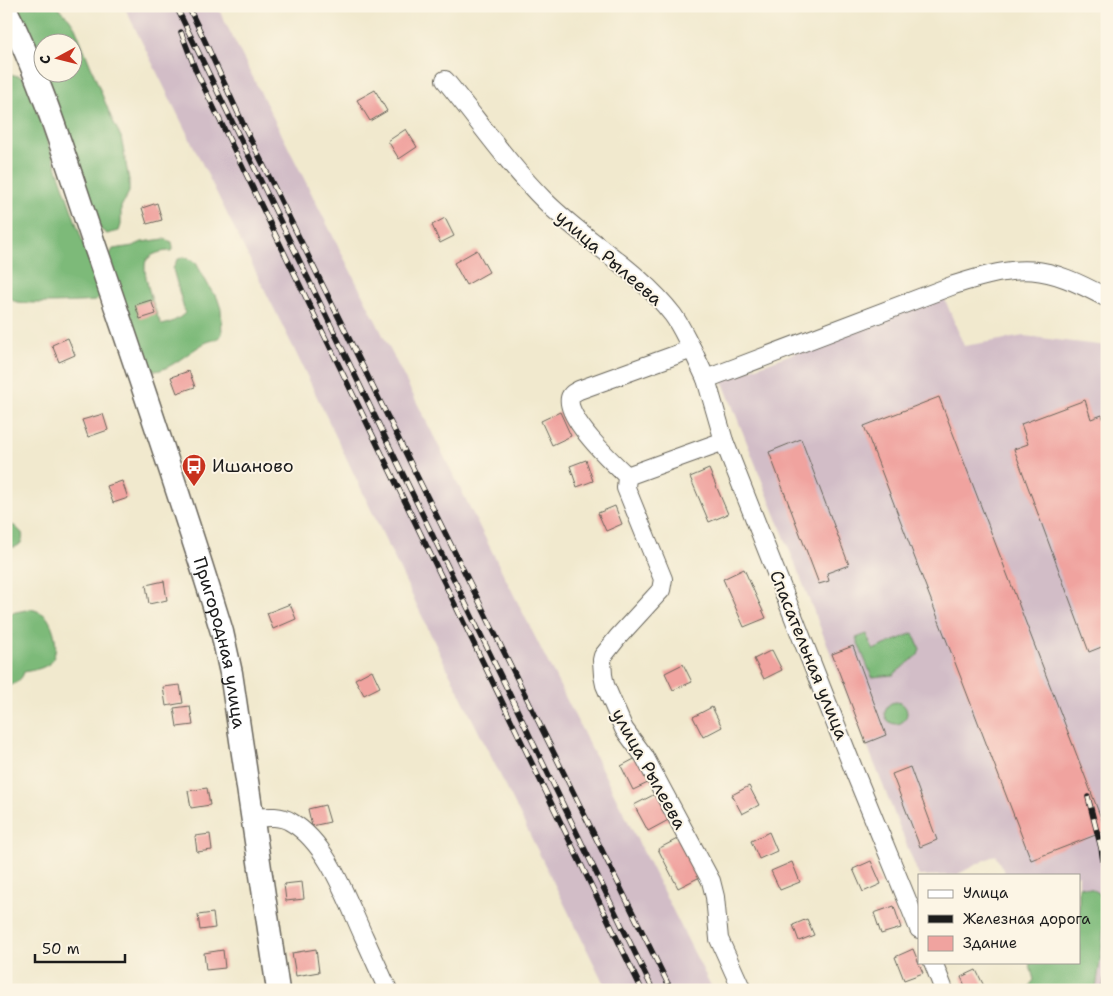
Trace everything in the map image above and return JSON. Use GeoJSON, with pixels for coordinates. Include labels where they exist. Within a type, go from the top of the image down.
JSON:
{"type":"FeatureCollection","features":[{"type":"Feature","properties":{"kind":"main road","name":"Пригородная улица"},"geometry":{"type":"LineString","coordinates":[[6,10],[48,108],[222,632],[231,674],[254,818],[278,990]]}},
{"type":"Feature","properties":{"kind":"street","name":"улица Рылеева"},"geometry":{"type":"LineString","coordinates":[[445,80],[509,161],[545,201],[622,264],[673,315],[706,379]]}},
{"type":"Feature","properties":{"kind":"street"},"geometry":{"type":"LineString","coordinates":[[706,379],[954,285],[1005,271],[1037,270],[1052,273],[1107,298]]}},
{"type":"Feature","properties":{"kind":"street"},"geometry":{"type":"LineString","coordinates":[[692,349],[628,370],[579,390],[570,398],[571,407],[605,456],[627,476],[724,441]]}},
{"type":"Feature","properties":{"kind":"street","name":"Спасательная улица"},"geometry":{"type":"LineString","coordinates":[[706,379],[724,441],[918,927]]}},
{"type":"Feature","properties":{"kind":"street","name":"улица Рылеева"},"geometry":{"type":"LineString","coordinates":[[627,476],[626,488],[657,563],[663,584],[662,590],[657,596],[618,637],[603,656],[602,669],[605,685],[624,729],[644,756],[711,881],[715,897],[719,939],[742,990]]}},
{"type":"Feature","properties":{"kind":"street"},"geometry":{"type":"LineString","coordinates":[[254,818],[274,817],[290,822],[301,829],[323,855],[346,896],[388,990]]}},
{"type":"Feature","properties":{"kind":"street"},"geometry":{"type":"LineString","coordinates":[[934,964],[944,990]]}},
{"type":"Feature","properties":{"kind":"shaded area"},"geometry":{"type":"Polygon","coordinates":[[[124,6],[217,6],[713,990],[607,990],[444,662],[296,353],[124,6]]]}},
{"type":"Feature","properties":{"kind":"shaded area"},"geometry":{"type":"Polygon","coordinates":[[[944,297],[964,346],[1024,336],[1107,346],[1107,990],[1066,990],[1078,964],[1080,964],[1080,874],[1005,874],[995,855],[958,874],[918,874],[722,380],[944,297]]]}},
{"type":"Feature","properties":{"kind":"green space"},"geometry":{"type":"Polygon","coordinates":[[[16,6],[56,6],[69,18],[77,32],[32,32],[32,42],[16,6]]]}},
{"type":"Feature","properties":{"kind":"green space"},"geometry":{"type":"Polygon","coordinates":[[[82,44],[121,137],[129,180],[129,192],[121,207],[119,231],[107,234],[100,229],[48,82],[82,82],[82,44]]]}},
{"type":"Feature","properties":{"kind":"green space"},"geometry":{"type":"Polygon","coordinates":[[[6,73],[22,77],[27,83],[100,291],[100,297],[96,301],[28,303],[14,301],[8,295],[6,288],[6,73]]]}},
{"type":"Feature","properties":{"kind":"green space"},"geometry":{"type":"Polygon","coordinates":[[[164,239],[172,242],[173,248],[171,251],[154,254],[146,261],[145,266],[150,293],[162,325],[175,320],[185,313],[173,269],[177,260],[183,257],[196,263],[212,292],[217,297],[221,309],[222,334],[216,339],[199,346],[166,368],[154,371],[145,363],[109,256],[113,249],[164,239]]]}},
{"type":"Feature","properties":{"kind":"green space"},"geometry":{"type":"Polygon","coordinates":[[[6,522],[16,527],[22,533],[21,543],[16,547],[6,546],[6,522]]]}},
{"type":"Feature","properties":{"kind":"green space"},"geometry":{"type":"Polygon","coordinates":[[[31,609],[43,614],[51,624],[56,647],[55,653],[50,663],[38,669],[24,672],[17,682],[6,687],[6,614],[31,609]]]}},
{"type":"Feature","properties":{"kind":"green space"},"geometry":{"type":"Polygon","coordinates":[[[913,633],[920,649],[918,655],[893,675],[872,677],[856,638],[867,634],[873,650],[913,633]]]}},
{"type":"Feature","properties":{"kind":"green space"},"geometry":{"type":"Polygon","coordinates":[[[896,702],[904,705],[907,713],[904,721],[896,724],[888,721],[885,713],[888,705],[896,702]]]}},
{"type":"Feature","properties":{"kind":"green space"},"geometry":{"type":"Polygon","coordinates":[[[1080,886],[1099,893],[1102,903],[1103,927],[1096,990],[1026,990],[1034,980],[1030,964],[1080,964],[1080,886]]]}},
{"type":"Feature","properties":{"kind":"building"},"geometry":{"type":"Polygon","coordinates":[[[375,90],[387,111],[370,121],[357,100],[375,90]]]}},
{"type":"Feature","properties":{"kind":"building"},"geometry":{"type":"Polygon","coordinates":[[[406,129],[417,147],[399,159],[388,141],[406,129]]]}},
{"type":"Feature","properties":{"kind":"building"},"geometry":{"type":"Polygon","coordinates":[[[157,203],[162,220],[147,224],[142,208],[157,203]]]}},
{"type":"Feature","properties":{"kind":"building"},"geometry":{"type":"Polygon","coordinates":[[[445,218],[454,236],[440,243],[432,225],[445,218]]]}},
{"type":"Feature","properties":{"kind":"building"},"geometry":{"type":"Polygon","coordinates":[[[477,250],[489,272],[466,285],[454,263],[477,250]]]}},
{"type":"Feature","properties":{"kind":"building"},"geometry":{"type":"Polygon","coordinates":[[[151,300],[156,314],[140,319],[135,305],[151,300]]]}},
{"type":"Feature","properties":{"kind":"building"},"geometry":{"type":"Polygon","coordinates":[[[68,338],[75,355],[59,362],[52,345],[68,338]]]}},
{"type":"Feature","properties":{"kind":"building"},"geometry":{"type":"Polygon","coordinates":[[[189,371],[195,387],[177,393],[171,377],[189,371]]]}},
{"type":"Feature","properties":{"kind":"building"},"geometry":{"type":"Polygon","coordinates":[[[939,397],[1106,831],[1031,860],[864,426],[939,397]]]}},
{"type":"Feature","properties":{"kind":"building"},"geometry":{"type":"Polygon","coordinates":[[[1085,400],[1091,419],[1102,415],[1107,429],[1107,653],[1104,646],[1089,652],[1014,449],[1028,444],[1021,424],[1085,400]]]}},
{"type":"Feature","properties":{"kind":"building"},"geometry":{"type":"Polygon","coordinates":[[[560,412],[571,436],[552,445],[541,421],[560,412]]]}},
{"type":"Feature","properties":{"kind":"building"},"geometry":{"type":"Polygon","coordinates":[[[103,414],[108,430],[88,437],[82,420],[103,414]]]}},
{"type":"Feature","properties":{"kind":"building"},"geometry":{"type":"Polygon","coordinates":[[[801,439],[849,565],[827,573],[829,581],[819,584],[769,452],[801,439]]]}},
{"type":"Feature","properties":{"kind":"building"},"geometry":{"type":"Polygon","coordinates":[[[586,460],[593,481],[577,487],[570,466],[586,460]]]}},
{"type":"Feature","properties":{"kind":"building"},"geometry":{"type":"Polygon","coordinates":[[[709,469],[728,514],[709,522],[690,477],[709,469]]]}},
{"type":"Feature","properties":{"kind":"building"},"geometry":{"type":"Polygon","coordinates":[[[122,481],[128,498],[113,503],[107,486],[122,481]]]}},
{"type":"Feature","properties":{"kind":"building"},"geometry":{"type":"Polygon","coordinates":[[[615,506],[622,524],[606,531],[598,513],[615,506]]]}},
{"type":"Feature","properties":{"kind":"building"},"geometry":{"type":"Polygon","coordinates":[[[744,569],[766,618],[744,627],[723,579],[744,569]]]}},
{"type":"Feature","properties":{"kind":"building"},"geometry":{"type":"Polygon","coordinates":[[[164,581],[167,600],[149,604],[146,585],[164,581]]]}},
{"type":"Feature","properties":{"kind":"building"},"geometry":{"type":"Polygon","coordinates":[[[290,604],[296,619],[273,629],[267,613],[290,604]]]}},
{"type":"Feature","properties":{"kind":"building"},"geometry":{"type":"Polygon","coordinates":[[[853,646],[886,735],[866,743],[832,654],[853,646]]]}},
{"type":"Feature","properties":{"kind":"building"},"geometry":{"type":"Polygon","coordinates":[[[772,650],[782,670],[764,679],[754,659],[772,650]]]}},
{"type":"Feature","properties":{"kind":"building"},"geometry":{"type":"Polygon","coordinates":[[[683,664],[692,682],[673,690],[665,673],[683,664]]]}},
{"type":"Feature","properties":{"kind":"building"},"geometry":{"type":"Polygon","coordinates":[[[372,670],[380,687],[364,695],[355,679],[372,670]]]}},
{"type":"Feature","properties":{"kind":"building"},"geometry":{"type":"Polygon","coordinates":[[[180,685],[183,703],[166,706],[163,687],[180,685]]]}},
{"type":"Feature","properties":{"kind":"building"},"geometry":{"type":"Polygon","coordinates":[[[190,706],[193,725],[177,727],[174,708],[190,706]]]}},
{"type":"Feature","properties":{"kind":"building"},"geometry":{"type":"Polygon","coordinates":[[[712,707],[722,727],[703,737],[693,717],[712,707]]]}},
{"type":"Feature","properties":{"kind":"building"},"geometry":{"type":"Polygon","coordinates":[[[640,756],[652,781],[633,790],[621,766],[640,756]]]}},
{"type":"Feature","properties":{"kind":"building"},"geometry":{"type":"Polygon","coordinates":[[[910,767],[937,840],[920,847],[892,774],[910,767]]]}},
{"type":"Feature","properties":{"kind":"building"},"geometry":{"type":"Polygon","coordinates":[[[749,786],[759,805],[742,814],[732,795],[749,786]]]}},
{"type":"Feature","properties":{"kind":"building"},"geometry":{"type":"Polygon","coordinates":[[[207,788],[210,805],[191,808],[188,791],[207,788]]]}},
{"type":"Feature","properties":{"kind":"building"},"geometry":{"type":"Polygon","coordinates":[[[661,791],[674,817],[648,831],[634,805],[661,791]]]}},
{"type":"Feature","properties":{"kind":"building"},"geometry":{"type":"Polygon","coordinates":[[[325,805],[330,822],[312,826],[308,809],[325,805]]]}},
{"type":"Feature","properties":{"kind":"building"},"geometry":{"type":"Polygon","coordinates":[[[769,832],[777,851],[759,859],[751,841],[769,832]]]}},
{"type":"Feature","properties":{"kind":"building"},"geometry":{"type":"Polygon","coordinates":[[[210,834],[212,850],[197,852],[195,836],[210,834]]]}},
{"type":"Feature","properties":{"kind":"building"},"geometry":{"type":"Polygon","coordinates":[[[681,837],[702,876],[678,888],[658,849],[681,837]]]}},
{"type":"Feature","properties":{"kind":"building"},"geometry":{"type":"Polygon","coordinates":[[[871,861],[881,884],[863,892],[853,869],[871,861]]]}},
{"type":"Feature","properties":{"kind":"building"},"geometry":{"type":"Polygon","coordinates":[[[792,862],[800,882],[780,890],[771,871],[792,862]]]}},
{"type":"Feature","properties":{"kind":"building"},"geometry":{"type":"Polygon","coordinates":[[[302,882],[304,899],[286,901],[284,884],[302,882]]]}},
{"type":"Feature","properties":{"kind":"building"},"geometry":{"type":"Polygon","coordinates":[[[894,906],[901,928],[881,934],[874,913],[894,906]]]}},
{"type":"Feature","properties":{"kind":"building"},"geometry":{"type":"Polygon","coordinates":[[[213,913],[215,928],[200,930],[198,915],[213,913]]]}},
{"type":"Feature","properties":{"kind":"building"},"geometry":{"type":"Polygon","coordinates":[[[807,919],[814,935],[799,941],[793,925],[807,919]]]}},
{"type":"Feature","properties":{"kind":"building"},"geometry":{"type":"Polygon","coordinates":[[[316,949],[319,972],[296,976],[292,953],[316,949]]]}},
{"type":"Feature","properties":{"kind":"building"},"geometry":{"type":"Polygon","coordinates":[[[913,949],[923,973],[904,980],[895,957],[913,949]]]}},
{"type":"Feature","properties":{"kind":"building"},"geometry":{"type":"Polygon","coordinates":[[[223,950],[225,968],[206,970],[204,953],[223,950]]]}},
{"type":"Feature","properties":{"kind":"building"},"geometry":{"type":"Polygon","coordinates":[[[976,970],[984,986],[976,990],[967,990],[961,977],[976,970]]]}},
{"type":"Feature","properties":{"kind":"railway"},"geometry":{"type":"LineString","coordinates":[[176,6],[653,990]]}},
{"type":"Feature","properties":{"kind":"railway"},"geometry":{"type":"LineString","coordinates":[[188,6],[245,128],[671,990]]}},
{"type":"Feature","properties":{"kind":"railway"},"geometry":{"type":"LineString","coordinates":[[181,32],[196,71],[642,990]]}},
{"type":"Feature","properties":{"kind":"railway"},"geometry":{"type":"LineString","coordinates":[[1088,797],[1101,848],[1107,887]]}},
{"type":"Feature","properties":{"kind":"railway"},"geometry":{"type":"LineString","coordinates":[[1103,990],[1107,958]]}},
{"type":"Feature","properties":{"kind":"place","name":"Ишаново"},"geometry":{"type":"Point","coordinates":[194,487]}}]}
